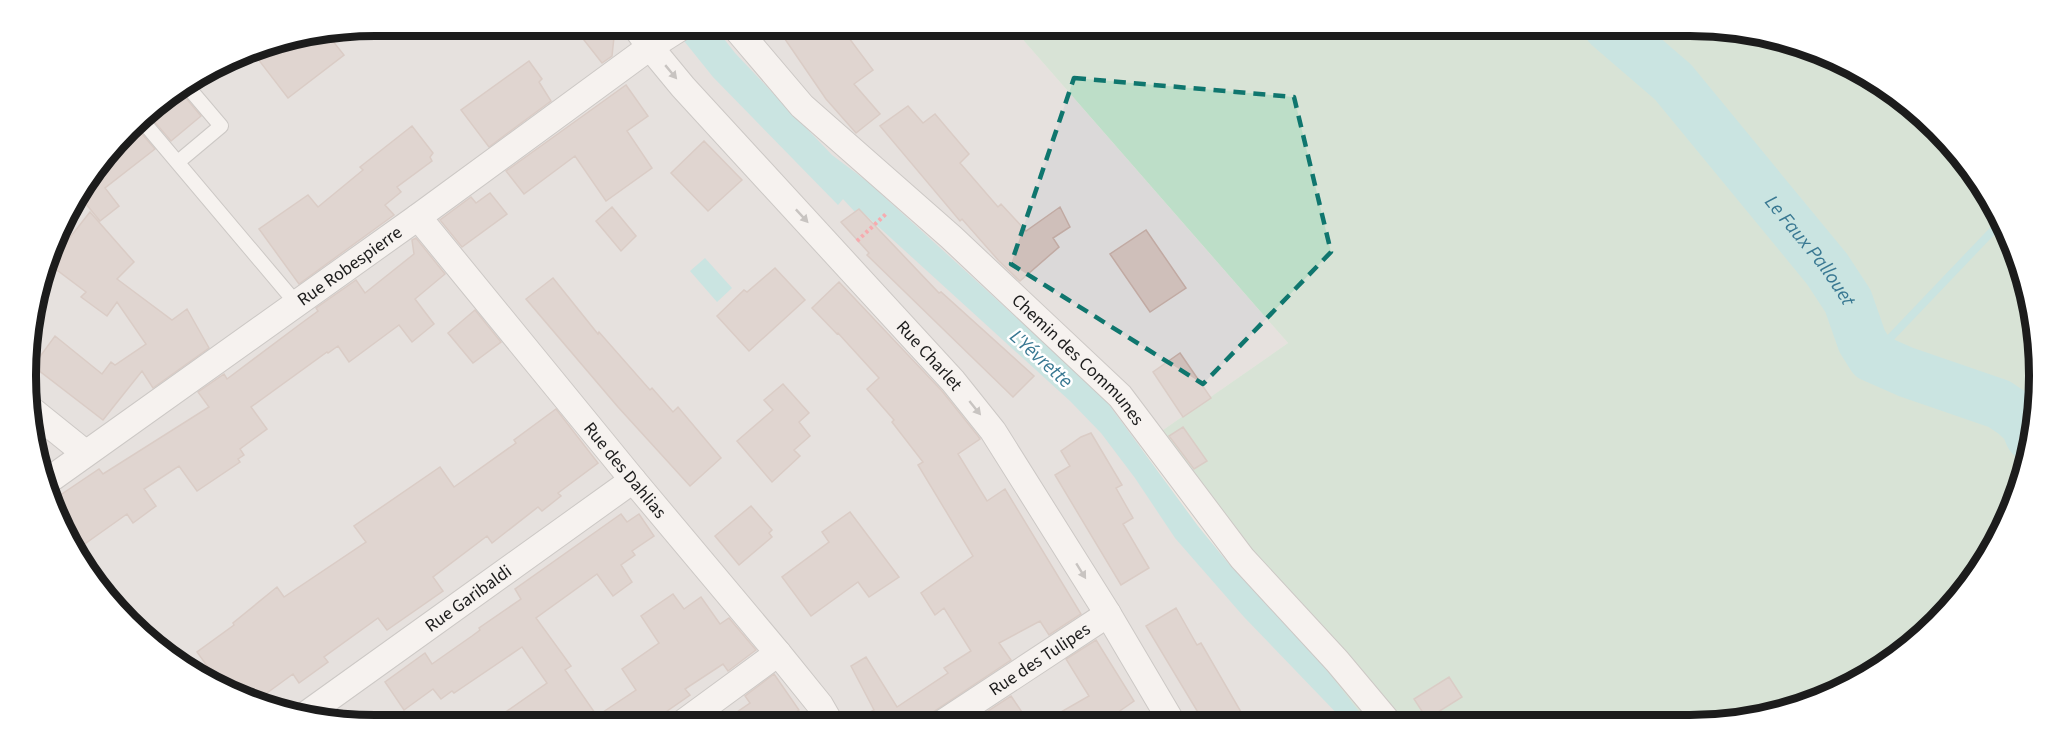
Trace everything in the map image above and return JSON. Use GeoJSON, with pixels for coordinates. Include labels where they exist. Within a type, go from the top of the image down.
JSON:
{"type":"FeatureCollection","features":[{"type":"Feature","properties":{"kind":"street","name":"Rue Robespierre"},"geometry":{"type":"LineString","coordinates":[[52,478],[668,36]]}},
{"type":"Feature","properties":{"kind":"street","name":"Rue Charlet"},"geometry":{"type":"LineString","coordinates":[[668,36],[683,87],[945,372],[987,423],[1108,614],[1168,715]]}},
{"type":"Feature","properties":{"kind":"street","name":"Chemin des Communes"},"geometry":{"type":"LineString","coordinates":[[742,36],[802,106],[951,237],[1120,396],[1242,558],[1337,661],[1382,715]]}},
{"type":"Feature","properties":{"kind":"street","name":"Rue des Dahlias"},"geometry":{"type":"LineString","coordinates":[[418,217],[778,653],[826,715]]}},
{"type":"Feature","properties":{"kind":"street"},"geometry":{"type":"LineString","coordinates":[[39,416],[85,453]]}},
{"type":"Feature","properties":{"kind":"street","name":"Rue Garibaldi"},"geometry":{"type":"LineString","coordinates":[[313,709],[633,480]]}},
{"type":"Feature","properties":{"kind":"street","name":"Rue des Tulipes"},"geometry":{"type":"LineString","coordinates":[[955,715],[1108,614]]}},
{"type":"Feature","properties":{"kind":"street"},"geometry":{"type":"LineString","coordinates":[[694,715],[778,653]]}},
{"type":"Feature","properties":{"kind":"lane"},"geometry":{"type":"LineString","coordinates":[[178,162],[221,126],[191,91]]}},
{"type":"Feature","properties":{"kind":"lane"},"geometry":{"type":"LineString","coordinates":[[146,125],[296,303]]}},
{"type":"Feature","properties":{"kind":"path"},"geometry":{"type":"LineString","coordinates":[[870,229],[887,213]]}},
{"type":"Feature","properties":{"kind":"highlighted area"},"geometry":{"type":"Polygon","coordinates":[[[1074,78],[1294,97],[1331,252],[1203,384],[1011,264],[1074,78]]]}},
{"type":"Feature","properties":{"kind":"shaded area"},"geometry":{"type":"Polygon","coordinates":[[[376,36],[1020,36],[1288,343],[1140,446],[1138,467],[1353,715],[376,715],[331,712],[266,697],[206,670],[152,631],[135,616],[106,582],[71,526],[54,485],[48,463],[37,398],[39,331],[48,288],[62,246],[81,206],[106,169],[135,135],[187,93],[225,71],[266,54],[331,39],[376,36]]]}},
{"type":"Feature","properties":{"kind":"green space"},"geometry":{"type":"Polygon","coordinates":[[[1020,36],[1690,36],[1734,39],[1799,54],[1859,81],[1896,106],[1930,135],[1972,187],[1994,225],[2011,266],[2017,288],[2026,331],[2028,398],[2022,442],[2011,485],[1994,526],[1972,564],[1945,599],[1913,631],[1878,658],[1840,680],[1799,697],[1777,703],[1712,714],[1350,715],[1140,446],[1288,343],[1020,36]]]}},
{"type":"Feature","properties":{"kind":"water","name":"L'Yévrette"},"geometry":{"type":"Polygon","coordinates":[[[680,36],[722,36],[735,53],[832,155],[868,182],[1107,402],[1198,526],[1229,564],[1302,638],[1362,715],[1338,715],[1244,617],[1175,538],[1135,478],[1101,433],[1070,401],[859,209],[855,212],[843,199],[838,205],[713,77],[680,36]]]}},
{"type":"Feature","properties":{"kind":"water"},"geometry":{"type":"Polygon","coordinates":[[[1598,36],[1621,36],[1679,87],[1809,254],[1879,351],[1866,366],[1844,325],[1822,292],[1663,95],[1598,36]]]}},
{"type":"Feature","properties":{"kind":"water"},"geometry":{"type":"Polygon","coordinates":[[[705,258],[732,288],[717,302],[690,271],[705,258]]]}},
{"type":"Feature","properties":{"kind":"building"},"geometry":{"type":"Polygon","coordinates":[[[581,36],[614,37],[612,56],[602,63],[581,36]]]}},
{"type":"Feature","properties":{"kind":"building"},"geometry":{"type":"Polygon","coordinates":[[[783,36],[848,36],[873,70],[854,84],[880,114],[856,133],[826,99],[783,36]]]}},
{"type":"Feature","properties":{"kind":"building"},"geometry":{"type":"Polygon","coordinates":[[[331,39],[344,55],[288,98],[257,58],[331,39]]]}},
{"type":"Feature","properties":{"kind":"building"},"geometry":{"type":"Polygon","coordinates":[[[529,61],[542,79],[539,82],[551,101],[489,147],[461,110],[529,61]]]}},
{"type":"Feature","properties":{"kind":"building"},"geometry":{"type":"Polygon","coordinates":[[[626,85],[648,116],[627,131],[652,168],[606,201],[575,156],[524,194],[506,171],[626,85]]]}},
{"type":"Feature","properties":{"kind":"building"},"geometry":{"type":"Polygon","coordinates":[[[184,95],[201,116],[171,141],[153,120],[184,95]]]}},
{"type":"Feature","properties":{"kind":"building"},"geometry":{"type":"Polygon","coordinates":[[[908,106],[923,123],[935,114],[969,154],[960,163],[998,207],[1001,204],[1026,231],[1060,207],[1070,227],[1053,238],[1059,247],[1020,281],[962,219],[960,221],[880,126],[908,106]]]}},
{"type":"Feature","properties":{"kind":"building"},"geometry":{"type":"Polygon","coordinates":[[[412,126],[433,153],[430,157],[432,161],[397,187],[401,192],[385,205],[394,215],[299,284],[259,229],[308,195],[318,207],[363,170],[360,167],[412,126]]]}},
{"type":"Feature","properties":{"kind":"building"},"geometry":{"type":"Polygon","coordinates":[[[139,131],[155,149],[105,188],[119,206],[100,221],[86,204],[83,206],[106,169],[139,131]]]}},
{"type":"Feature","properties":{"kind":"building"},"geometry":{"type":"Polygon","coordinates":[[[704,141],[742,180],[708,211],[671,173],[704,141]]]}},
{"type":"Feature","properties":{"kind":"building"},"geometry":{"type":"Polygon","coordinates":[[[490,193],[507,214],[462,247],[440,220],[471,197],[476,203],[490,193]]]}},
{"type":"Feature","properties":{"kind":"building"},"geometry":{"type":"Polygon","coordinates":[[[612,207],[636,236],[621,251],[596,221],[612,207]]]}},
{"type":"Feature","properties":{"kind":"building"},"geometry":{"type":"Polygon","coordinates":[[[859,209],[939,293],[941,292],[1034,376],[1013,397],[867,255],[869,253],[841,222],[859,209]]]}},
{"type":"Feature","properties":{"kind":"building"},"geometry":{"type":"Polygon","coordinates":[[[90,212],[134,262],[117,279],[172,320],[187,309],[209,348],[153,388],[142,371],[103,420],[36,369],[37,361],[55,336],[102,374],[111,362],[115,365],[146,344],[117,302],[107,316],[81,297],[86,292],[54,267],[61,249],[90,212]]]}},
{"type":"Feature","properties":{"kind":"building"},"geometry":{"type":"Polygon","coordinates":[[[1146,230],[1186,288],[1150,312],[1110,254],[1146,230]]]}},
{"type":"Feature","properties":{"kind":"building"},"geometry":{"type":"Polygon","coordinates":[[[416,238],[445,274],[415,299],[434,324],[412,342],[399,325],[349,362],[338,346],[327,352],[251,407],[267,429],[240,449],[244,455],[238,459],[240,462],[197,491],[179,466],[144,489],[156,506],[133,523],[127,514],[82,546],[59,496],[99,469],[103,474],[209,407],[198,392],[224,374],[227,379],[318,311],[316,308],[356,280],[365,293],[414,254],[412,240],[416,238]]]}},
{"type":"Feature","properties":{"kind":"building"},"geometry":{"type":"Polygon","coordinates":[[[775,268],[805,300],[749,351],[717,316],[744,290],[747,292],[775,268]]]}},
{"type":"Feature","properties":{"kind":"building"},"geometry":{"type":"Polygon","coordinates":[[[553,278],[598,334],[599,332],[650,390],[652,388],[673,412],[678,407],[721,458],[690,486],[618,407],[526,299],[553,278]]]}},
{"type":"Feature","properties":{"kind":"building"},"geometry":{"type":"Polygon","coordinates":[[[839,282],[942,391],[980,439],[958,454],[987,501],[1005,489],[1081,614],[1049,635],[1040,621],[999,643],[1011,660],[928,715],[865,715],[874,710],[851,666],[866,657],[897,707],[948,673],[944,668],[971,651],[944,608],[935,615],[921,593],[973,556],[918,465],[923,462],[892,422],[894,420],[867,389],[879,378],[812,308],[839,282]]]}},
{"type":"Feature","properties":{"kind":"building"},"geometry":{"type":"Polygon","coordinates":[[[475,310],[501,342],[473,363],[448,333],[475,310]]]}},
{"type":"Feature","properties":{"kind":"building"},"geometry":{"type":"Polygon","coordinates":[[[1180,353],[1211,398],[1183,417],[1153,372],[1180,353]]]}},
{"type":"Feature","properties":{"kind":"building"},"geometry":{"type":"Polygon","coordinates":[[[783,384],[809,413],[799,422],[810,436],[794,450],[800,456],[772,482],[737,441],[773,410],[764,400],[783,384]]]}},
{"type":"Feature","properties":{"kind":"building"},"geometry":{"type":"Polygon","coordinates":[[[556,409],[598,463],[558,493],[561,496],[542,511],[538,507],[492,543],[487,536],[433,577],[443,591],[387,630],[378,618],[324,657],[328,662],[299,683],[293,674],[263,696],[212,673],[197,652],[234,625],[233,623],[277,587],[284,597],[366,542],[354,526],[440,467],[454,487],[516,443],[514,440],[556,409]]]}},
{"type":"Feature","properties":{"kind":"building"},"geometry":{"type":"Polygon","coordinates":[[[1183,427],[1207,461],[1194,469],[1169,436],[1183,427]]]}},
{"type":"Feature","properties":{"kind":"building"},"geometry":{"type":"Polygon","coordinates":[[[1091,433],[1122,485],[1116,488],[1133,518],[1123,524],[1149,568],[1121,585],[1055,475],[1070,466],[1061,451],[1091,433]]]}},
{"type":"Feature","properties":{"kind":"building"},"geometry":{"type":"Polygon","coordinates":[[[751,506],[772,530],[769,533],[772,537],[739,565],[715,536],[751,506]]]}},
{"type":"Feature","properties":{"kind":"building"},"geometry":{"type":"Polygon","coordinates":[[[850,512],[899,577],[869,597],[858,582],[811,616],[782,577],[829,542],[822,532],[850,512]]]}},
{"type":"Feature","properties":{"kind":"building"},"geometry":{"type":"Polygon","coordinates":[[[621,514],[627,522],[639,514],[654,536],[632,551],[635,555],[621,565],[632,582],[613,596],[597,574],[536,618],[571,666],[565,670],[596,715],[501,715],[547,683],[522,647],[454,693],[452,691],[441,699],[433,689],[404,710],[385,682],[425,653],[432,664],[472,636],[480,630],[479,628],[521,599],[515,589],[621,514]]]}},
{"type":"Feature","properties":{"kind":"building"},"geometry":{"type":"Polygon","coordinates":[[[673,594],[684,609],[701,597],[720,624],[729,618],[756,650],[728,671],[723,664],[685,689],[690,695],[661,715],[598,715],[636,690],[622,669],[659,643],[641,616],[673,594]]]}},
{"type":"Feature","properties":{"kind":"building"},"geometry":{"type":"Polygon","coordinates":[[[1176,608],[1197,645],[1201,643],[1243,715],[1200,715],[1146,626],[1176,608]]]}},
{"type":"Feature","properties":{"kind":"building"},"geometry":{"type":"Polygon","coordinates":[[[1096,640],[1134,701],[1114,715],[1056,715],[1089,696],[1066,659],[1096,640]]]}},
{"type":"Feature","properties":{"kind":"building"},"geometry":{"type":"Polygon","coordinates":[[[774,674],[799,710],[792,715],[733,715],[750,703],[745,696],[774,674]]]}},
{"type":"Feature","properties":{"kind":"building"},"geometry":{"type":"Polygon","coordinates":[[[1449,677],[1462,697],[1433,715],[1424,715],[1414,699],[1449,677]]]}},
{"type":"Feature","properties":{"kind":"building"},"geometry":{"type":"Polygon","coordinates":[[[1011,696],[1024,715],[982,715],[1011,696]]]}},
{"type":"Feature","properties":{"kind":"waterway","name":"Le Faux Pallouet"},"geometry":{"type":"LineString","coordinates":[[1620,36],[1673,82],[1827,269],[1848,301],[1862,341],[1872,357],[1906,372],[1999,404],[2025,424]]}},
{"type":"Feature","properties":{"kind":"waterway"},"geometry":{"type":"LineString","coordinates":[[1872,357],[1995,228]]}}]}
